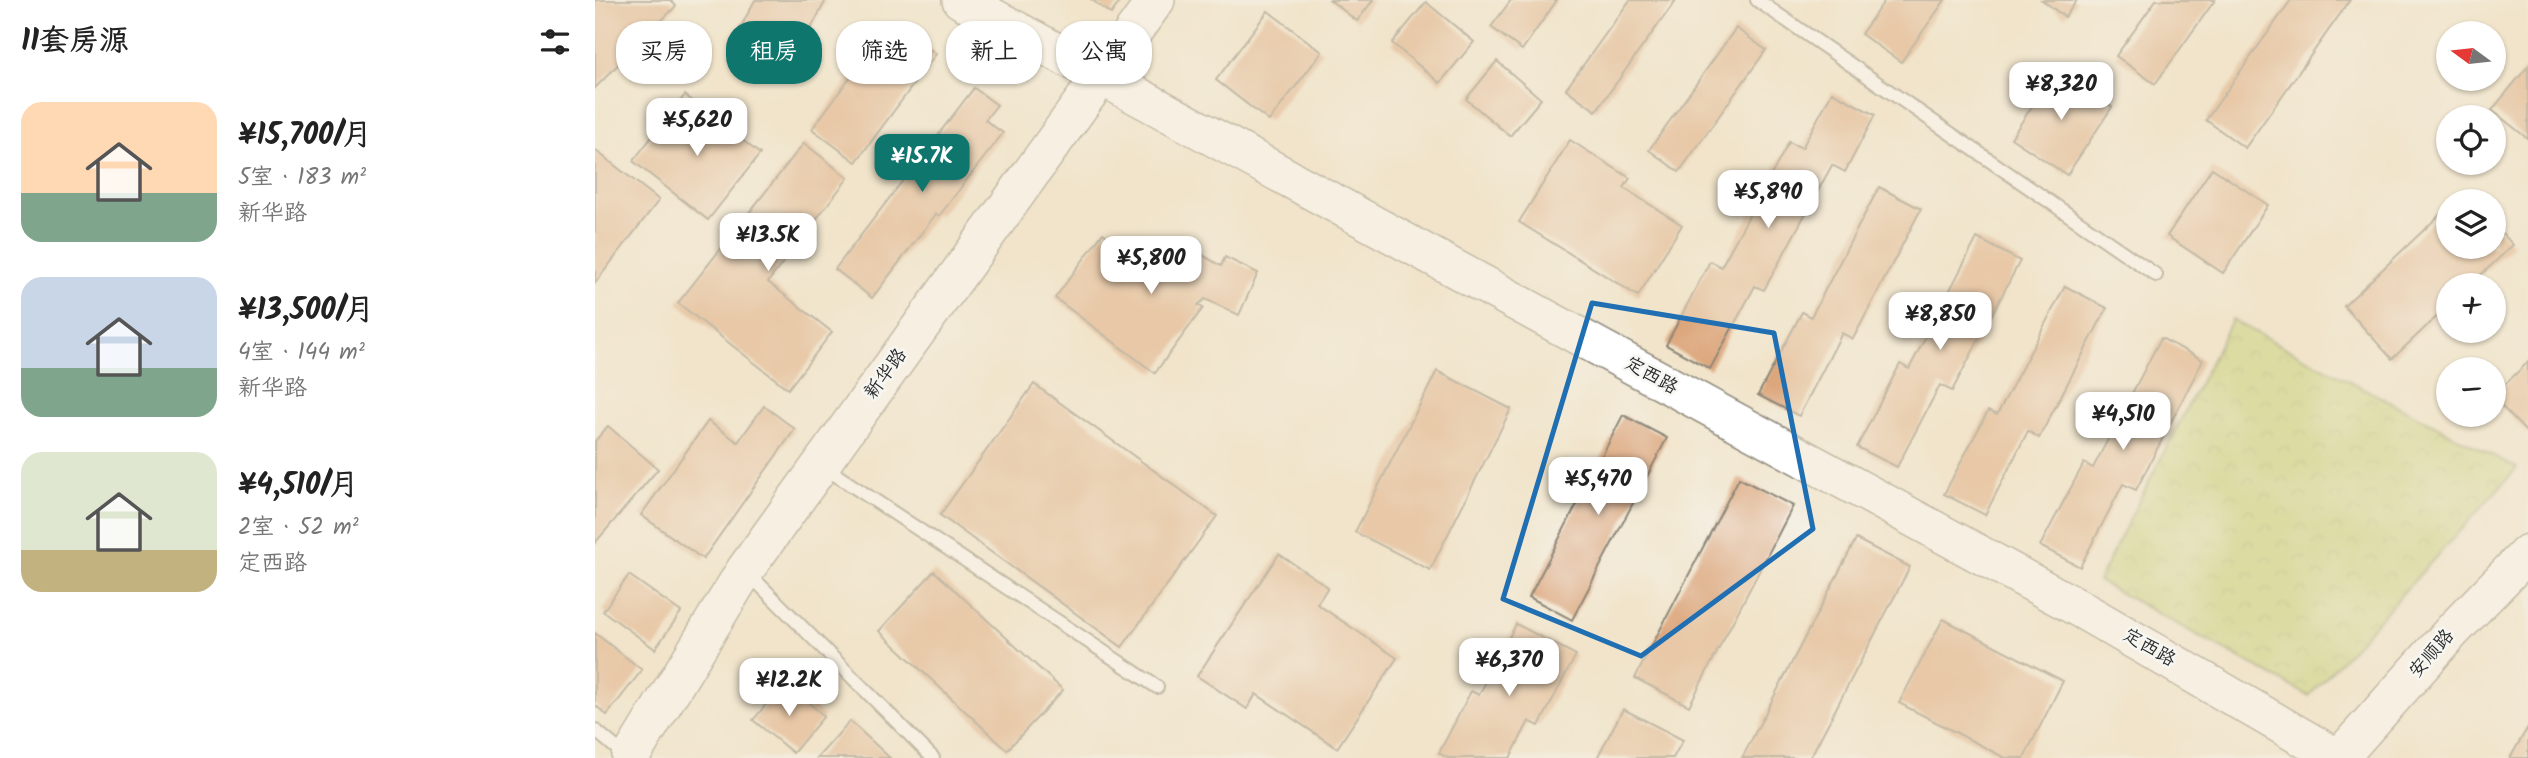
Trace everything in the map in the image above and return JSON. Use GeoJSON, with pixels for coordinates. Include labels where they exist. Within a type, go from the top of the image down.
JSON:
{"type":"FeatureCollection","features":[{"type":"Feature","properties":{"kind":"street","name":"定西路"},"geometry":{"type":"LineString","coordinates":[[961,0],[1056,51]]}},
{"type":"Feature","properties":{"kind":"street","name":"新华路"},"geometry":{"type":"LineString","coordinates":[[1140,21],[1156,0]]}},
{"type":"Feature","properties":{"kind":"street","name":"新华路"},"geometry":{"type":"LineString","coordinates":[[629,758],[745,570],[1094,84]]}},
{"type":"Feature","properties":{"kind":"street","name":"定西路"},"geometry":{"type":"LineString","coordinates":[[1117,84],[2082,610],[2339,758]]}},
{"type":"Feature","properties":{"kind":"street","name":"安顺路"},"geometry":{"type":"LineString","coordinates":[[2339,758],[2454,629],[2528,553]]}},
{"type":"Feature","properties":{"kind":"lane"},"geometry":{"type":"LineString","coordinates":[[1756,0],[2156,275]]}},
{"type":"Feature","properties":{"kind":"lane"},"geometry":{"type":"LineString","coordinates":[[821,464],[1157,687]]}},
{"type":"Feature","properties":{"kind":"lane"},"geometry":{"type":"LineString","coordinates":[[745,570],[933,758]]}},
{"type":"Feature","properties":{"kind":"lane"},"geometry":{"type":"LineString","coordinates":[[595,730],[629,758]]}},
{"type":"Feature","properties":{"kind":"highlighted area"},"geometry":{"type":"Polygon","coordinates":[[[1592,303],[1774,333],[1813,529],[1641,656],[1503,599],[1592,303]]]}},
{"type":"Feature","properties":{"kind":"green space"},"geometry":{"type":"Polygon","coordinates":[[[2232,320],[2517,468],[2309,696],[2098,581],[2232,320]]]}},
{"type":"Feature","properties":{"kind":"building"},"geometry":{"type":"Polygon","coordinates":[[[595,0],[670,0],[676,6],[661,21],[616,21],[616,67],[595,88],[595,0]]]}},
{"type":"Feature","properties":{"kind":"building"},"geometry":{"type":"Polygon","coordinates":[[[755,0],[826,0],[815,21],[744,21],[755,0]]]}},
{"type":"Feature","properties":{"kind":"building"},"geometry":{"type":"Polygon","coordinates":[[[1092,0],[1121,0],[1111,14],[1092,0]]]}},
{"type":"Feature","properties":{"kind":"building"},"geometry":{"type":"Polygon","coordinates":[[[1330,0],[1373,0],[1357,21],[1330,0]]]}},
{"type":"Feature","properties":{"kind":"building"},"geometry":{"type":"Polygon","coordinates":[[[1511,0],[1557,0],[1522,50],[1491,27],[1511,0]]]}},
{"type":"Feature","properties":{"kind":"building"},"geometry":{"type":"Polygon","coordinates":[[[1630,0],[1676,0],[1596,111],[1566,89],[1630,0]]]}},
{"type":"Feature","properties":{"kind":"building"},"geometry":{"type":"Polygon","coordinates":[[[1885,0],[1945,0],[1901,62],[1861,34],[1885,0]]]}},
{"type":"Feature","properties":{"kind":"building"},"geometry":{"type":"Polygon","coordinates":[[[2042,0],[2077,0],[2065,17],[2042,0]]]}},
{"type":"Feature","properties":{"kind":"building"},"geometry":{"type":"Polygon","coordinates":[[[2156,0],[2215,0],[2155,84],[2116,56],[2156,0]]]}},
{"type":"Feature","properties":{"kind":"building"},"geometry":{"type":"Polygon","coordinates":[[[2291,0],[2350,0],[2245,148],[2206,120],[2291,0]]]}},
{"type":"Feature","properties":{"kind":"building"},"geometry":{"type":"Polygon","coordinates":[[[1426,2],[1474,42],[1440,83],[1392,43],[1426,2]]]}},
{"type":"Feature","properties":{"kind":"building"},"geometry":{"type":"Polygon","coordinates":[[[1268,11],[1322,52],[1269,121],[1216,80],[1268,11]]]}},
{"type":"Feature","properties":{"kind":"building"},"geometry":{"type":"Polygon","coordinates":[[[1736,28],[1766,50],[1679,172],[1649,150],[1736,28]]]}},
{"type":"Feature","properties":{"kind":"building"},"geometry":{"type":"Polygon","coordinates":[[[1497,61],[1541,99],[1510,136],[1466,99],[1497,61]]]}},
{"type":"Feature","properties":{"kind":"building"},"geometry":{"type":"Polygon","coordinates":[[[2528,66],[2528,139],[2506,121],[2506,105],[2496,105],[2528,66]]]}},
{"type":"Feature","properties":{"kind":"building"},"geometry":{"type":"Polygon","coordinates":[[[2056,70],[2112,107],[2067,175],[2011,138],[2056,70]]]}},
{"type":"Feature","properties":{"kind":"building"},"geometry":{"type":"Polygon","coordinates":[[[845,84],[914,84],[856,162],[812,129],[845,84]]]}},
{"type":"Feature","properties":{"kind":"building"},"geometry":{"type":"Polygon","coordinates":[[[974,88],[997,105],[985,120],[1003,133],[939,216],[936,214],[872,298],[835,269],[974,88]]]}},
{"type":"Feature","properties":{"kind":"building"},"geometry":{"type":"Polygon","coordinates":[[[1832,92],[1875,115],[1845,172],[1832,165],[1764,290],[1755,286],[1710,369],[1666,345],[1710,261],[1721,267],[1789,142],[1802,148],[1832,92]]]}},
{"type":"Feature","properties":{"kind":"building"},"geometry":{"type":"Polygon","coordinates":[[[685,95],[760,154],[708,220],[633,161],[685,95]]]}},
{"type":"Feature","properties":{"kind":"building"},"geometry":{"type":"Polygon","coordinates":[[[1570,140],[1630,178],[1624,188],[1682,225],[1638,296],[1519,222],[1570,140]]]}},
{"type":"Feature","properties":{"kind":"building"},"geometry":{"type":"Polygon","coordinates":[[[804,143],[848,178],[768,282],[832,332],[788,389],[678,303],[804,143]]]}},
{"type":"Feature","properties":{"kind":"building"},"geometry":{"type":"Polygon","coordinates":[[[595,150],[659,200],[595,283],[595,150]]]}},
{"type":"Feature","properties":{"kind":"building"},"geometry":{"type":"Polygon","coordinates":[[[2212,168],[2268,205],[2223,273],[2167,236],[2212,168]]]}},
{"type":"Feature","properties":{"kind":"building"},"geometry":{"type":"Polygon","coordinates":[[[1879,187],[1921,209],[1853,339],[1842,333],[1799,416],[1758,395],[1802,312],[1811,317],[1879,187]]]}},
{"type":"Feature","properties":{"kind":"building"},"geometry":{"type":"Polygon","coordinates":[[[2436,218],[2436,259],[2498,259],[2483,273],[2436,273],[2436,317],[2392,359],[2344,306],[2436,218]]]}},
{"type":"Feature","properties":{"kind":"building"},"geometry":{"type":"Polygon","coordinates":[[[1103,233],[1156,273],[1163,259],[1172,252],[1183,249],[1194,250],[1221,266],[1225,257],[1258,273],[1239,315],[1205,299],[1198,305],[1203,308],[1155,373],[1055,298],[1103,233]]]}},
{"type":"Feature","properties":{"kind":"building"},"geometry":{"type":"Polygon","coordinates":[[[2506,237],[2513,245],[2506,252],[2506,237]]]}},
{"type":"Feature","properties":{"kind":"building"},"geometry":{"type":"Polygon","coordinates":[[[1977,238],[2020,261],[1952,391],[1940,385],[1897,467],[1857,447],[1900,364],[1909,369],[1977,238]]]}},
{"type":"Feature","properties":{"kind":"building"},"geometry":{"type":"Polygon","coordinates":[[[2065,286],[2107,308],[2039,438],[2028,431],[1985,515],[1944,494],[1988,411],[1997,415],[2065,286]]]}},
{"type":"Feature","properties":{"kind":"building"},"geometry":{"type":"Polygon","coordinates":[[[2161,338],[2203,360],[2136,490],[2123,484],[2080,567],[2040,546],[2084,463],[2093,468],[2161,338]]]}},
{"type":"Feature","properties":{"kind":"building"},"geometry":{"type":"Polygon","coordinates":[[[2528,362],[2528,434],[2506,411],[2506,383],[2528,362]]]}},
{"type":"Feature","properties":{"kind":"building"},"geometry":{"type":"Polygon","coordinates":[[[1437,371],[1511,409],[1430,570],[1355,532],[1437,371]]]}},
{"type":"Feature","properties":{"kind":"building"},"geometry":{"type":"Polygon","coordinates":[[[1034,384],[1217,516],[1122,647],[940,515],[1034,384]]]}},
{"type":"Feature","properties":{"kind":"building"},"geometry":{"type":"Polygon","coordinates":[[[764,406],[795,429],[703,559],[641,515],[708,421],[738,442],[764,406]]]}},
{"type":"Feature","properties":{"kind":"building"},"geometry":{"type":"Polygon","coordinates":[[[1623,415],[1667,438],[1572,620],[1529,597],[1623,415]]]}},
{"type":"Feature","properties":{"kind":"building"},"geometry":{"type":"Polygon","coordinates":[[[608,426],[658,469],[595,543],[595,441],[608,426]]]}},
{"type":"Feature","properties":{"kind":"building"},"geometry":{"type":"Polygon","coordinates":[[[1739,478],[1793,506],[1689,706],[1635,678],[1739,478]]]}},
{"type":"Feature","properties":{"kind":"building"},"geometry":{"type":"Polygon","coordinates":[[[1856,539],[1910,567],[1810,758],[1742,758],[1856,539]]]}},
{"type":"Feature","properties":{"kind":"building"},"geometry":{"type":"Polygon","coordinates":[[[1279,554],[1328,587],[1317,604],[1397,658],[1337,748],[1256,694],[1247,709],[1197,676],[1279,554]]]}},
{"type":"Feature","properties":{"kind":"building"},"geometry":{"type":"Polygon","coordinates":[[[934,571],[1063,690],[1007,750],[879,631],[934,571]]]}},
{"type":"Feature","properties":{"kind":"building"},"geometry":{"type":"Polygon","coordinates":[[[629,575],[681,612],[655,649],[603,611],[629,575]]]}},
{"type":"Feature","properties":{"kind":"building"},"geometry":{"type":"Polygon","coordinates":[[[1943,619],[2063,681],[2024,758],[2005,758],[1899,703],[1943,619]]]}},
{"type":"Feature","properties":{"kind":"building"},"geometry":{"type":"Polygon","coordinates":[[[1516,624],[1576,655],[1539,726],[1529,721],[1510,758],[1448,758],[1439,753],[1471,691],[1479,695],[1516,624]]]}},
{"type":"Feature","properties":{"kind":"building"},"geometry":{"type":"Polygon","coordinates":[[[595,633],[642,670],[607,715],[595,705],[595,633]]]}},
{"type":"Feature","properties":{"kind":"building"},"geometry":{"type":"Polygon","coordinates":[[[785,682],[824,716],[793,753],[753,720],[785,682]]]}},
{"type":"Feature","properties":{"kind":"building"},"geometry":{"type":"Polygon","coordinates":[[[1623,709],[1683,740],[1673,758],[1597,758],[1623,709]]]}},
{"type":"Feature","properties":{"kind":"building"},"geometry":{"type":"Polygon","coordinates":[[[850,721],[890,758],[817,758],[850,721]]]}},
{"type":"Feature","properties":{"kind":"building"},"geometry":{"type":"Polygon","coordinates":[[[2528,727],[2528,758],[2510,758],[2528,727]]]}}]}
